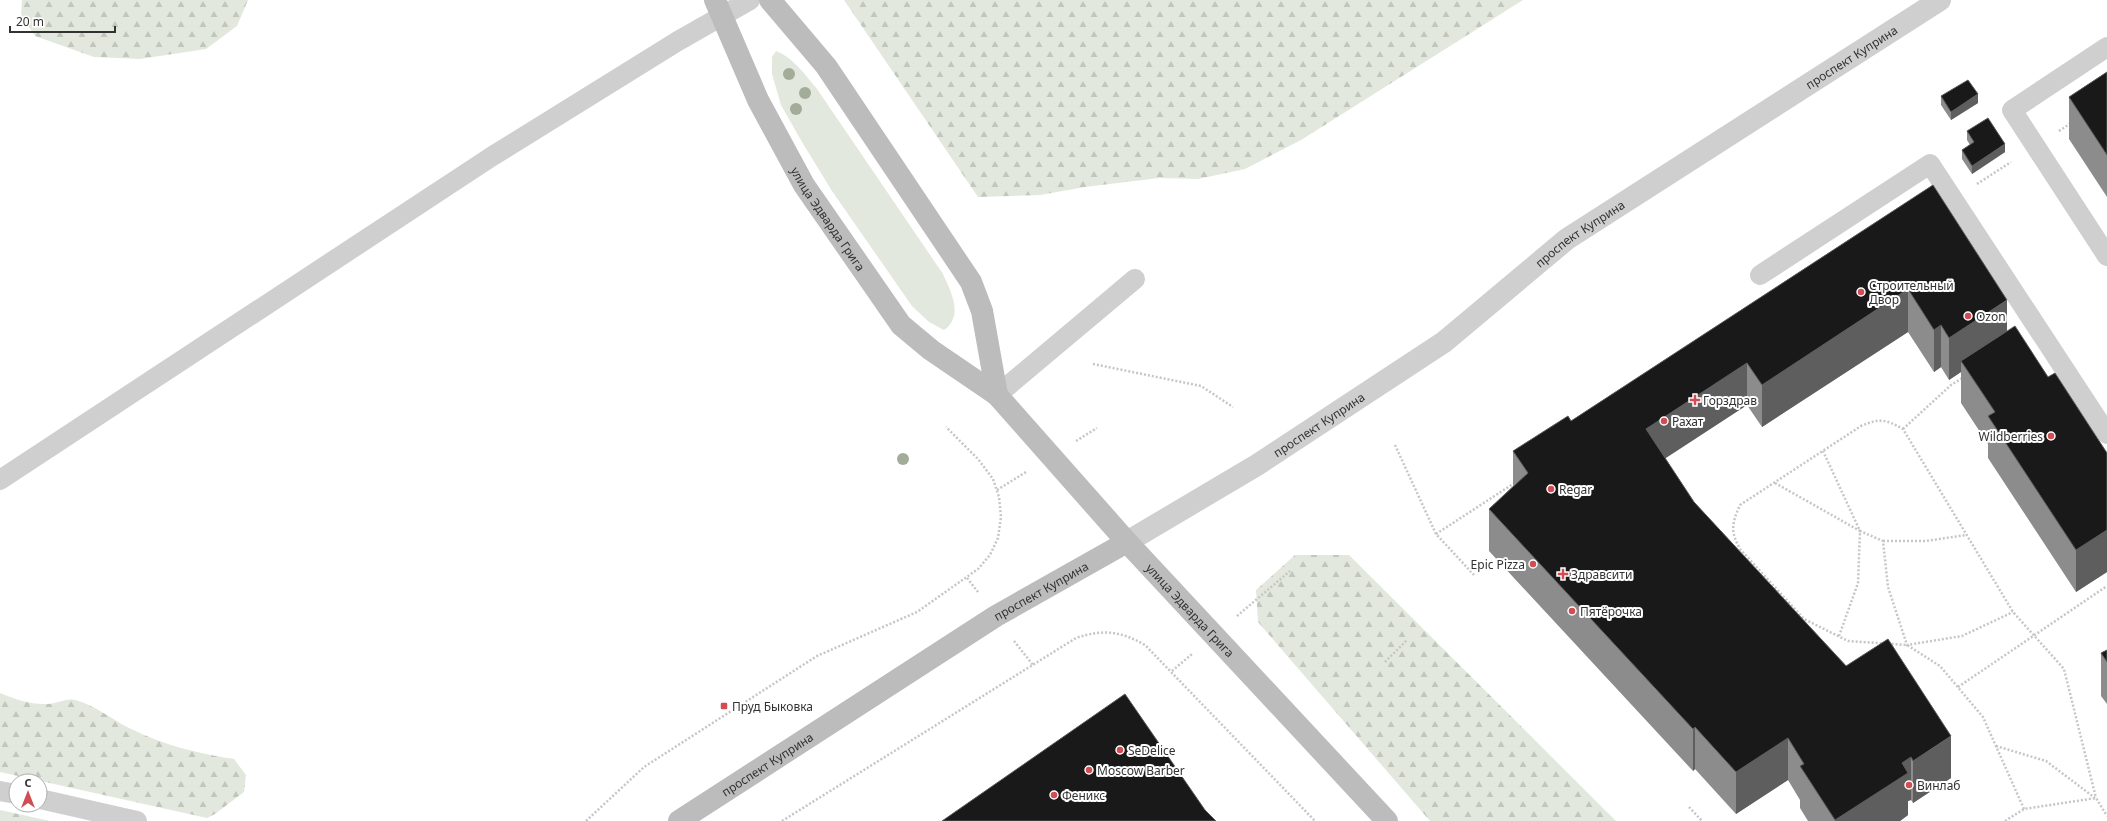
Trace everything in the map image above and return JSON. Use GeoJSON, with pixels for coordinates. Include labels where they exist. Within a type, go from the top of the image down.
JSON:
{"type":"FeatureCollection","features":[{"type":"Feature","properties":{"kind":"street"},"geometry":{"type":"LineString","coordinates":[[770,0],[826,66],[971,282],[982,311],[997,395]]}},
{"type":"Feature","properties":{"kind":"street","name":"проспект Куприна"},"geometry":{"type":"LineString","coordinates":[[679,821],[996,616],[1127,542],[1257,465],[1444,342],[1566,239],[1940,0]]}},
{"type":"Feature","properties":{"kind":"street","name":"улица Эдварда Грига"},"geometry":{"type":"LineString","coordinates":[[718,9],[758,100],[804,185],[902,324],[931,350],[997,395],[1127,542],[1387,821]]}},
{"type":"Feature","properties":{"kind":"lane"},"geometry":{"type":"LineString","coordinates":[[0,480],[485,161],[678,41],[718,9],[750,0]]}},
{"type":"Feature","properties":{"kind":"lane"},"geometry":{"type":"LineString","coordinates":[[2107,47],[2012,110],[2107,256]]}},
{"type":"Feature","properties":{"kind":"lane"},"geometry":{"type":"LineString","coordinates":[[1760,275],[1930,164],[2107,434]]}},
{"type":"Feature","properties":{"kind":"lane"},"geometry":{"type":"LineString","coordinates":[[997,395],[1136,279]]}},
{"type":"Feature","properties":{"kind":"lane"},"geometry":{"type":"LineString","coordinates":[[48,802],[137,821]]}},
{"type":"Feature","properties":{"kind":"path"},"geometry":{"type":"LineString","coordinates":[[1954,199],[2074,121]]}},
{"type":"Feature","properties":{"kind":"path"},"geometry":{"type":"LineString","coordinates":[[1093,364],[1201,386],[1233,407]]}},
{"type":"Feature","properties":{"kind":"path"},"geometry":{"type":"LineString","coordinates":[[1903,429],[1951,385],[1964,376]]}},
{"type":"Feature","properties":{"kind":"path"},"geometry":{"type":"LineString","coordinates":[[2012,612],[1962,636],[1907,645],[1848,641],[1804,619],[1740,549],[1732,536],[1734,520],[1740,505],[1861,426],[1877,420],[1889,422],[1903,429],[2012,612],[2064,669],[2096,798],[2107,816]]}},
{"type":"Feature","properties":{"kind":"path"},"geometry":{"type":"LineString","coordinates":[[586,821],[644,767],[817,656],[917,612],[978,569],[990,555],[998,538],[1001,517],[999,497],[993,479],[978,459],[946,427]]}},
{"type":"Feature","properties":{"kind":"path"},"geometry":{"type":"LineString","coordinates":[[1395,445],[1436,534],[1474,575]]}},
{"type":"Feature","properties":{"kind":"path"},"geometry":{"type":"LineString","coordinates":[[1824,451],[1860,531],[1858,583],[1840,636]]}},
{"type":"Feature","properties":{"kind":"path"},"geometry":{"type":"LineString","coordinates":[[1436,534],[1522,478]]}},
{"type":"Feature","properties":{"kind":"path"},"geometry":{"type":"LineString","coordinates":[[1775,482],[1860,531],[1883,541],[1926,541],[1966,535]]}},
{"type":"Feature","properties":{"kind":"path"},"geometry":{"type":"LineString","coordinates":[[1883,541],[1888,587],[1907,645],[1940,666],[1983,717],[2024,809]]}},
{"type":"Feature","properties":{"kind":"path"},"geometry":{"type":"LineString","coordinates":[[1958,688],[2107,586]]}},
{"type":"Feature","properties":{"kind":"path"},"geometry":{"type":"LineString","coordinates":[[782,821],[1076,638],[1092,633],[1104,632],[1131,636],[1145,645],[1160,658],[1315,821]]}},
{"type":"Feature","properties":{"kind":"path"},"geometry":{"type":"LineString","coordinates":[[1385,662],[1407,640]]}},
{"type":"Feature","properties":{"kind":"path"},"geometry":{"type":"LineString","coordinates":[[1996,746],[2046,762],[2096,798]]}},
{"type":"Feature","properties":{"kind":"path"},"geometry":{"type":"LineString","coordinates":[[2005,821],[2024,809],[2096,798]]}},
{"type":"Feature","properties":{"kind":"path"},"geometry":{"type":"LineString","coordinates":[[1689,807],[1702,821]]}},
{"type":"Feature","properties":{"kind":"green space"},"geometry":{"type":"Polygon","coordinates":[[[22,0],[248,0],[237,26],[206,49],[140,59],[94,57],[35,36],[21,14],[22,0]]]}},
{"type":"Feature","properties":{"kind":"green space"},"geometry":{"type":"Polygon","coordinates":[[[844,0],[1523,0],[1301,140],[1245,169],[1198,179],[1159,178],[1085,187],[1040,195],[978,197],[844,0]]]}},
{"type":"Feature","properties":{"kind":"green space"},"geometry":{"type":"Polygon","coordinates":[[[776,51],[794,62],[817,89],[943,274],[952,296],[955,311],[950,324],[944,330],[929,322],[912,306],[832,191],[802,142],[781,105],[772,74],[772,57],[776,51]]]}},
{"type":"Feature","properties":{"kind":"green space"},"geometry":{"type":"Polygon","coordinates":[[[1295,555],[1349,555],[1616,821],[1430,821],[1258,622],[1256,590],[1295,555]]]}},
{"type":"Feature","properties":{"kind":"green space"},"geometry":{"type":"Polygon","coordinates":[[[0,693],[36,704],[51,704],[68,700],[82,702],[129,728],[167,744],[206,754],[234,759],[246,775],[244,792],[215,814],[207,818],[48,783],[48,773],[8,774],[0,772],[0,693]]]}},
{"type":"Feature","properties":{"kind":"green space"},"geometry":{"type":"Polygon","coordinates":[[[0,810],[8,813],[50,821],[0,821],[0,810]]]}},
{"type":"Feature","properties":{"kind":"building"},"geometry":{"type":"Polygon","coordinates":[[[2107,72],[2107,155],[2069,97],[2107,72]]]}},
{"type":"Feature","properties":{"kind":"building"},"geometry":{"type":"Polygon","coordinates":[[[1968,80],[1978,94],[1951,112],[1941,96],[1968,80]]]}},
{"type":"Feature","properties":{"kind":"building"},"geometry":{"type":"Polygon","coordinates":[[[1988,118],[2005,144],[1972,166],[1962,150],[1974,142],[1967,131],[1988,118]]]}},
{"type":"Feature","properties":{"kind":"building"},"geometry":{"type":"Polygon","coordinates":[[[1933,185],[2007,300],[1949,338],[1941,325],[1934,330],[1908,289],[1762,385],[1747,363],[1646,429],[1694,502],[1846,666],[1888,639],[1951,736],[1913,761],[1911,757],[1902,763],[1908,773],[1835,820],[1800,766],[1804,764],[1788,738],[1736,772],[1695,727],[1693,729],[1489,509],[1528,473],[1513,451],[1568,416],[1571,421],[1933,185]]]}},
{"type":"Feature","properties":{"kind":"building"},"geometry":{"type":"Polygon","coordinates":[[[2015,326],[2048,377],[2055,373],[2107,453],[2107,530],[2076,550],[1988,416],[1995,412],[1961,361],[2015,326]]]}},
{"type":"Feature","properties":{"kind":"building"},"geometry":{"type":"Polygon","coordinates":[[[2107,650],[2107,662],[2101,653],[2107,650]]]}},
{"type":"Feature","properties":{"kind":"building"},"geometry":{"type":"Polygon","coordinates":[[[1125,694],[1205,810],[1216,821],[942,821],[1125,694]]]}},
{"type":"Feature","properties":{"kind":"place","name":"Строительный Двор"},"geometry":{"type":"Point","coordinates":[1861,292]}},
{"type":"Feature","properties":{"kind":"place","name":"Ozon"},"geometry":{"type":"Point","coordinates":[1968,316]}},
{"type":"Feature","properties":{"kind":"place","name":"Горздрав"},"geometry":{"type":"Point","coordinates":[1695,400]}},
{"type":"Feature","properties":{"kind":"place","name":"Рахат"},"geometry":{"type":"Point","coordinates":[1664,421]}},
{"type":"Feature","properties":{"kind":"place","name":"Wildberries"},"geometry":{"type":"Point","coordinates":[2051,436]}},
{"type":"Feature","properties":{"kind":"place","name":"Regar"},"geometry":{"type":"Point","coordinates":[1551,489]}},
{"type":"Feature","properties":{"kind":"place","name":"Epic Pizza"},"geometry":{"type":"Point","coordinates":[1533,564]}},
{"type":"Feature","properties":{"kind":"place","name":"Здравсити"},"geometry":{"type":"Point","coordinates":[1563,574]}},
{"type":"Feature","properties":{"kind":"place","name":"Пятёрочка"},"geometry":{"type":"Point","coordinates":[1572,611]}},
{"type":"Feature","properties":{"kind":"place","name":"Пруд Быковка"},"geometry":{"type":"Point","coordinates":[724,706]}},
{"type":"Feature","properties":{"kind":"place","name":"SeDelice"},"geometry":{"type":"Point","coordinates":[1120,750]}},
{"type":"Feature","properties":{"kind":"place","name":"Moscow Barber"},"geometry":{"type":"Point","coordinates":[1089,770]}},
{"type":"Feature","properties":{"kind":"place","name":"Винлаб"},"geometry":{"type":"Point","coordinates":[1909,785]}},
{"type":"Feature","properties":{"kind":"place","name":"Феникс"},"geometry":{"type":"Point","coordinates":[1054,795]}}]}
